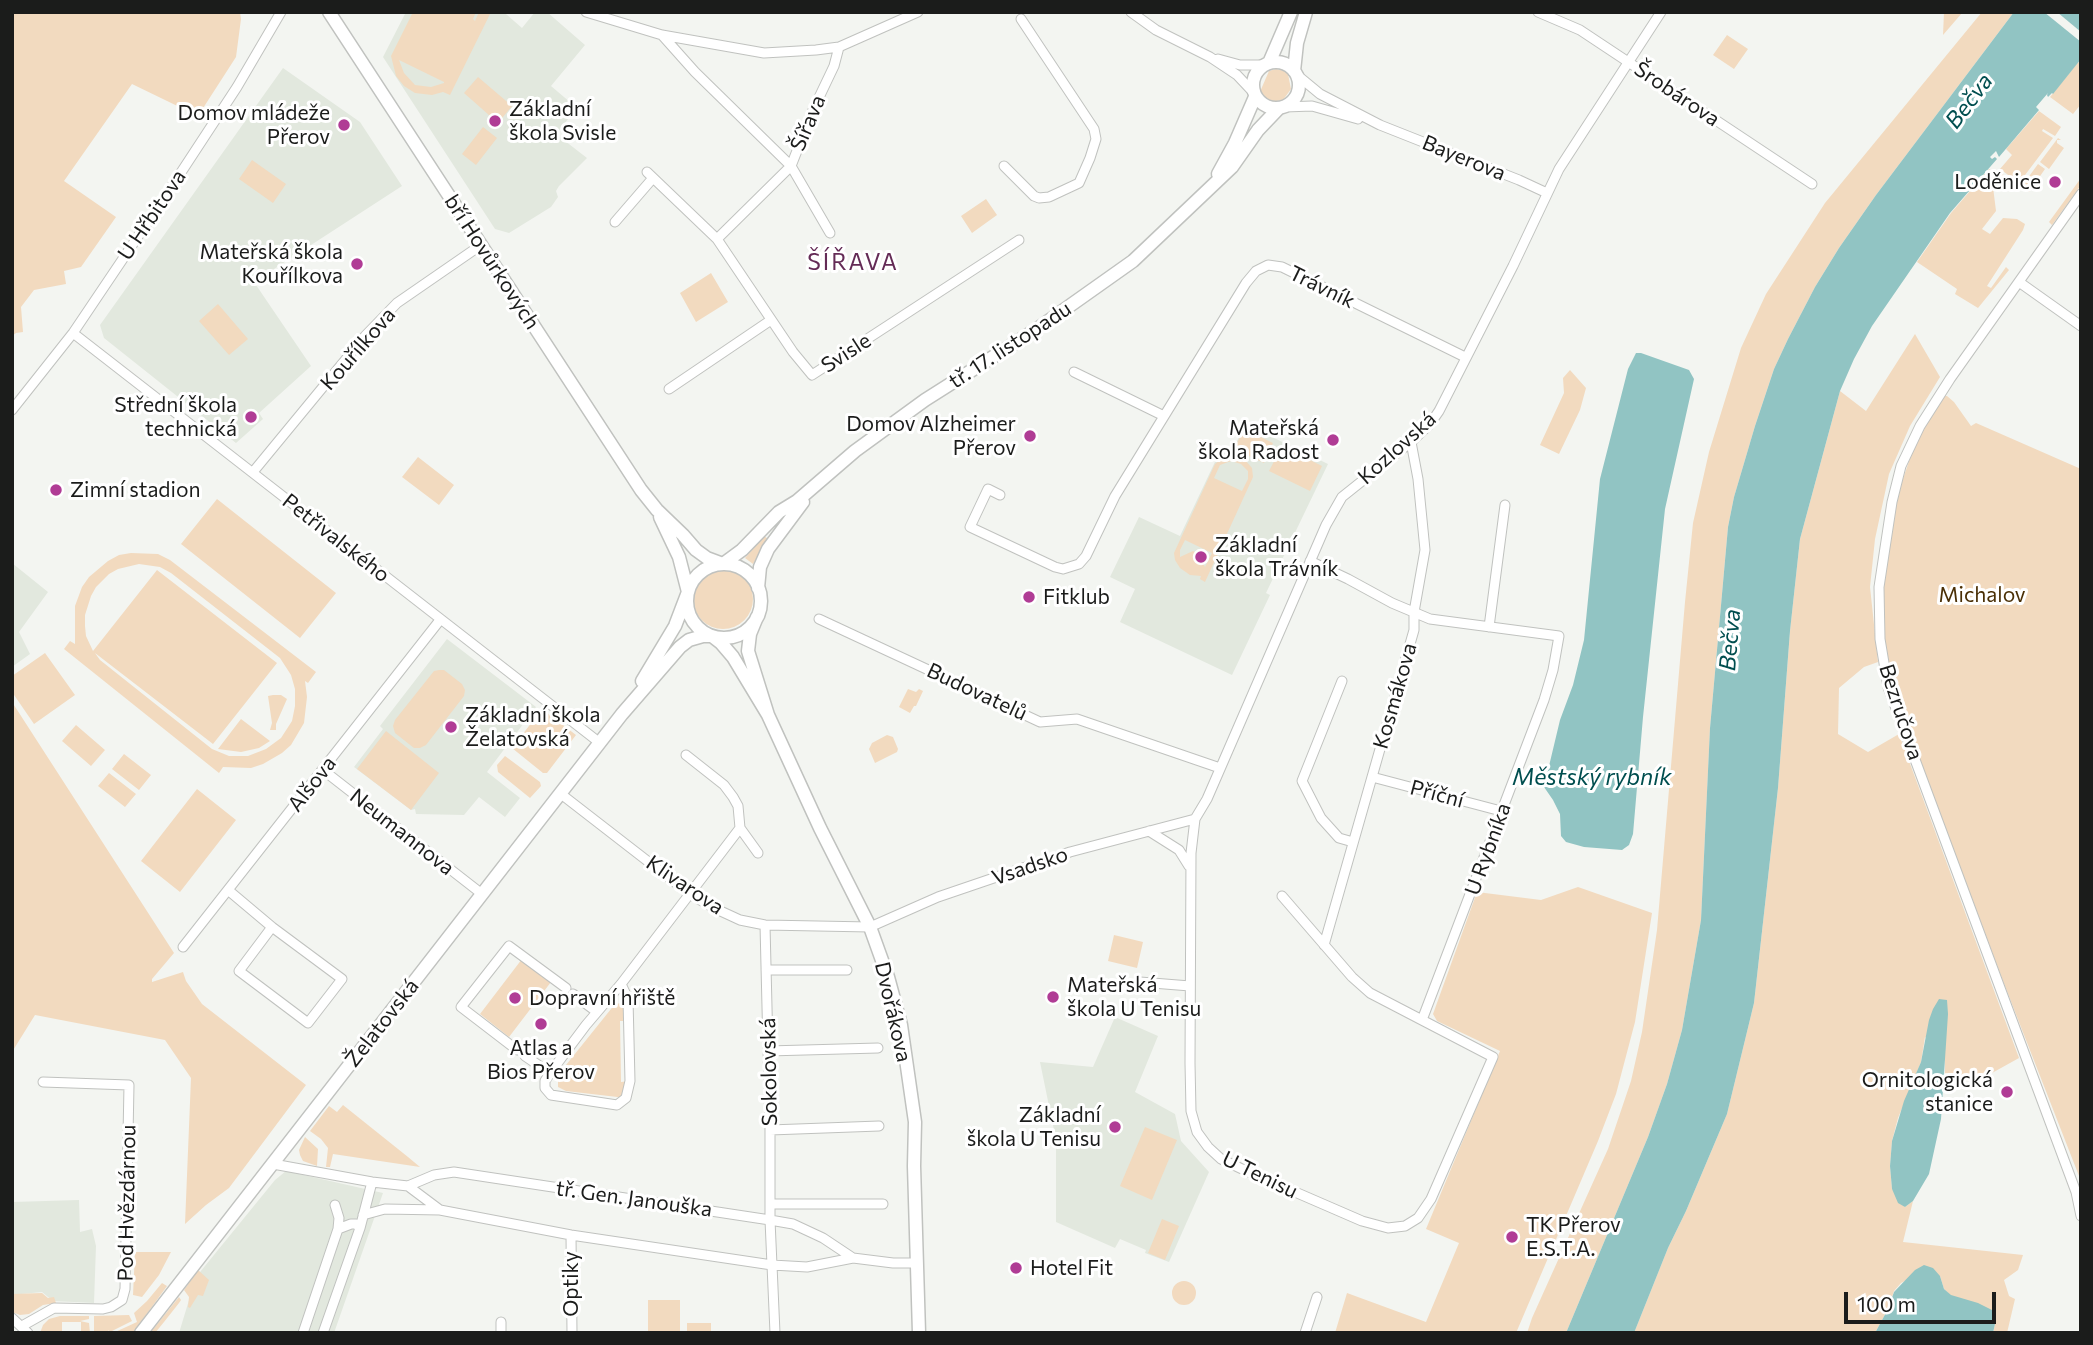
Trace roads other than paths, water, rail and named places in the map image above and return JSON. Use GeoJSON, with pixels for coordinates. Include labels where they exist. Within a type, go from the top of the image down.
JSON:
{"type":"FeatureCollection","features":[{"type":"Feature","properties":{"kind":"main road","name":"bří Hovůrkových"},"geometry":{"type":"LineString","coordinates":[[329,12],[641,490],[695,550],[723,564]]}},
{"type":"Feature","properties":{"kind":"main road","name":"tř. 17. listopadu"},"geometry":{"type":"LineString","coordinates":[[1194,204],[1222,167],[1235,143],[1254,94],[1254,77],[1267,64],[1291,12]]}},
{"type":"Feature","properties":{"kind":"main road","name":"tř. 17. listopadu"},"geometry":{"type":"LineString","coordinates":[[723,564],[742,550],[779,512],[797,501],[855,452],[925,400],[1037,329],[1133,261],[1194,204],[1232,167],[1258,130],[1298,93],[1299,84],[1295,73],[1297,43],[1306,12]]}},
{"type":"Feature","properties":{"kind":"main road"},"geometry":{"type":"LineString","coordinates":[[1267,64],[1283,63],[1295,73]]}},
{"type":"Feature","properties":{"kind":"main road"},"geometry":{"type":"LineString","coordinates":[[1254,94],[1265,106],[1282,107]]}},
{"type":"Feature","properties":{"kind":"main road","name":"tř. 17. listopadu"},"geometry":{"type":"LineString","coordinates":[[758,588],[761,567],[768,548],[822,480]]}},
{"type":"Feature","properties":{"kind":"main road","name":"bří Hovůrkových"},"geometry":{"type":"LineString","coordinates":[[657,510],[679,557],[688,592]]}},
{"type":"Feature","properties":{"kind":"main road"},"geometry":{"type":"LineString","coordinates":[[723,564],[738,567],[750,576],[758,588],[760,603],[757,617],[748,629],[735,636],[719,638],[698,628],[687,608],[688,592],[695,578],[707,568],[723,564]]}},
{"type":"Feature","properties":{"kind":"main road","name":"Želatovská"},"geometry":{"type":"LineString","coordinates":[[622,713],[674,626],[688,592]]}},
{"type":"Feature","properties":{"kind":"main road","name":"Dvořákova"},"geometry":{"type":"LineString","coordinates":[[757,617],[750,634],[748,651],[768,715]]}},
{"type":"Feature","properties":{"kind":"main road","name":"Želatovská"},"geometry":{"type":"LineString","coordinates":[[141,1333],[622,713],[680,647],[696,637],[712,636]]}},
{"type":"Feature","properties":{"kind":"main road","name":"Dvořákova"},"geometry":{"type":"LineString","coordinates":[[712,636],[733,657],[768,715],[820,828],[870,927],[888,977],[901,1025],[915,1122],[919,1333]]}},
{"type":"Feature","properties":{"kind":"street","name":"U Hřbitova"},"geometry":{"type":"LineString","coordinates":[[12,410],[73,333],[237,87],[281,12]]}},
{"type":"Feature","properties":{"kind":"street"},"geometry":{"type":"LineString","coordinates":[[586,12],[662,35],[764,53],[839,47],[918,12]]}},
{"type":"Feature","properties":{"kind":"street"},"geometry":{"type":"LineString","coordinates":[[1131,12],[1156,30],[1210,57],[1237,75],[1254,94]]}},
{"type":"Feature","properties":{"kind":"street","name":"Šrobárova"},"geometry":{"type":"LineString","coordinates":[[1538,12],[1580,30],[1812,184]]}},
{"type":"Feature","properties":{"kind":"street","name":"Kozlovská"},"geometry":{"type":"LineString","coordinates":[[1195,820],[1326,525],[1342,497],[1410,442],[1430,424],[1439,411],[1559,169],[1661,12]]}},
{"type":"Feature","properties":{"kind":"street"},"geometry":{"type":"LineString","coordinates":[[1004,166],[1034,196],[1049,197],[1079,183],[1096,139],[1094,129],[1021,19]]}},
{"type":"Feature","properties":{"kind":"street"},"geometry":{"type":"LineString","coordinates":[[662,35],[684,61],[791,166],[717,239]]}},
{"type":"Feature","properties":{"kind":"street","name":"Šířava"},"geometry":{"type":"LineString","coordinates":[[830,233],[791,166],[834,66],[839,47]]}},
{"type":"Feature","properties":{"kind":"street"},"geometry":{"type":"LineString","coordinates":[[1210,57],[1240,65],[1267,64]]}},
{"type":"Feature","properties":{"kind":"street","name":"Bayerova"},"geometry":{"type":"LineString","coordinates":[[1295,73],[1329,100],[1380,125],[1547,193]]}},
{"type":"Feature","properties":{"kind":"street","name":"Bayerova"},"geometry":{"type":"LineString","coordinates":[[1282,107],[1312,106],[1380,125]]}},
{"type":"Feature","properties":{"kind":"street","name":"Svisle"},"geometry":{"type":"LineString","coordinates":[[615,222],[650,175],[717,239],[793,352],[812,375],[1019,240]]}},
{"type":"Feature","properties":{"kind":"street","name":"Bezručova"},"geometry":{"type":"LineString","coordinates":[[2081,194],[1920,426],[1901,466],[1892,502],[1879,587],[1880,639],[1888,687],[2076,1192],[2081,1216]]}},
{"type":"Feature","properties":{"kind":"street","name":"Kouřílkova"},"geometry":{"type":"LineString","coordinates":[[253,472],[365,335],[397,303],[481,246]]}},
{"type":"Feature","properties":{"kind":"street","name":"Trávník"},"geometry":{"type":"LineString","coordinates":[[1000,495],[988,489],[970,527],[1055,567],[1063,569],[1079,564],[1086,556],[1115,496],[1246,283],[1256,271],[1268,265],[1282,267],[1465,357]]}},
{"type":"Feature","properties":{"kind":"street"},"geometry":{"type":"LineString","coordinates":[[2019,282],[2081,326]]}},
{"type":"Feature","properties":{"kind":"street"},"geometry":{"type":"LineString","coordinates":[[668,389],[771,320]]}},
{"type":"Feature","properties":{"kind":"street","name":"Petřivalského"},"geometry":{"type":"LineString","coordinates":[[73,333],[600,743]]}},
{"type":"Feature","properties":{"kind":"street"},"geometry":{"type":"LineString","coordinates":[[1074,372],[1164,416]]}},
{"type":"Feature","properties":{"kind":"street","name":"Kosmákova"},"geometry":{"type":"LineString","coordinates":[[1324,945],[1414,630],[1414,612],[1425,550],[1418,479],[1410,442]]}},
{"type":"Feature","properties":{"kind":"street"},"geometry":{"type":"LineString","coordinates":[[1310,561],[1430,619],[1489,627],[1506,505]]}},
{"type":"Feature","properties":{"kind":"street","name":"Budovatelů"},"geometry":{"type":"LineString","coordinates":[[820,619],[1040,722],[1077,719],[1220,768]]}},
{"type":"Feature","properties":{"kind":"street","name":"Alšova"},"geometry":{"type":"LineString","coordinates":[[183,947],[440,620]]}},
{"type":"Feature","properties":{"kind":"street","name":"U Rybníka"},"geometry":{"type":"LineString","coordinates":[[1422,1020],[1544,700],[1559,636],[1489,627]]}},
{"type":"Feature","properties":{"kind":"street"},"geometry":{"type":"LineString","coordinates":[[1342,681],[1302,781],[1321,818],[1339,838],[1353,842]]}},
{"type":"Feature","properties":{"kind":"street"},"geometry":{"type":"LineString","coordinates":[[686,755],[724,785],[733,797],[738,806],[740,828],[758,853]]}},
{"type":"Feature","properties":{"kind":"street","name":"Neumannova"},"geometry":{"type":"LineString","coordinates":[[323,770],[482,894]]}},
{"type":"Feature","properties":{"kind":"street","name":"Příční"},"geometry":{"type":"LineString","coordinates":[[1372,777],[1501,811]]}},
{"type":"Feature","properties":{"kind":"street","name":"Klivarova"},"geometry":{"type":"LineString","coordinates":[[561,794],[690,894],[731,916],[765,925],[870,927]]}},
{"type":"Feature","properties":{"kind":"street","name":"Vsadsko"},"geometry":{"type":"LineString","coordinates":[[870,927],[951,892],[1070,852],[1195,820]]}},
{"type":"Feature","properties":{"kind":"street","name":"U Tenisu"},"geometry":{"type":"LineString","coordinates":[[1195,820],[1191,869],[1191,1111],[1197,1132],[1221,1159],[1362,1221],[1388,1228],[1405,1226],[1418,1218],[1431,1199],[1493,1057],[1422,1020]]}},
{"type":"Feature","properties":{"kind":"street"},"geometry":{"type":"LineString","coordinates":[[621,984],[629,1002],[630,1081],[626,1098],[617,1105],[551,1095],[545,1088],[545,1081],[550,1073],[740,828]]}},
{"type":"Feature","properties":{"kind":"street"},"geometry":{"type":"LineString","coordinates":[[1149,831],[1179,850],[1191,869]]}},
{"type":"Feature","properties":{"kind":"street"},"geometry":{"type":"LineString","coordinates":[[228,890],[272,928],[342,979],[308,1023],[239,971],[272,928]]}},
{"type":"Feature","properties":{"kind":"street"},"geometry":{"type":"LineString","coordinates":[[1282,896],[1352,978],[1390,1005],[1422,1020]]}},
{"type":"Feature","properties":{"kind":"street","name":"Sokolovská"},"geometry":{"type":"LineString","coordinates":[[765,925],[770,1220],[775,1333]]}},
{"type":"Feature","properties":{"kind":"street"},"geometry":{"type":"LineString","coordinates":[[550,1073],[461,1007],[509,946],[597,1012]]}},
{"type":"Feature","properties":{"kind":"street"},"geometry":{"type":"LineString","coordinates":[[766,970],[847,970]]}},
{"type":"Feature","properties":{"kind":"street"},"geometry":{"type":"LineString","coordinates":[[1140,982],[1190,986]]}},
{"type":"Feature","properties":{"kind":"street"},"geometry":{"type":"LineString","coordinates":[[768,1051],[878,1048]]}},
{"type":"Feature","properties":{"kind":"street","name":"Pod Hvězdárnou"},"geometry":{"type":"LineString","coordinates":[[25,1329],[54,1308],[111,1307],[120,1303],[125,1289],[129,1085],[43,1082]]}},
{"type":"Feature","properties":{"kind":"street"},"geometry":{"type":"LineString","coordinates":[[770,1130],[879,1126]]}},
{"type":"Feature","properties":{"kind":"street","name":"tř. Gen. Janouška"},"geometry":{"type":"LineString","coordinates":[[273,1164],[408,1186],[434,1175],[454,1172],[770,1220],[793,1224],[823,1238],[853,1258]]}},
{"type":"Feature","properties":{"kind":"street"},"geometry":{"type":"LineString","coordinates":[[323,1333],[372,1182]]}},
{"type":"Feature","properties":{"kind":"street","name":"tř. Gen. Janouška"},"geometry":{"type":"LineString","coordinates":[[408,1186],[440,1210],[571,1234],[772,1265],[807,1266],[853,1258],[916,1263]]}},
{"type":"Feature","properties":{"kind":"street"},"geometry":{"type":"LineString","coordinates":[[771,1204],[883,1205]]}},
{"type":"Feature","properties":{"kind":"street"},"geometry":{"type":"LineString","coordinates":[[303,1333],[338,1229],[339,1215],[335,1205]]}},
{"type":"Feature","properties":{"kind":"street"},"geometry":{"type":"LineString","coordinates":[[363,1215],[385,1209],[440,1210]]}},
{"type":"Feature","properties":{"kind":"street"},"geometry":{"type":"LineString","coordinates":[[338,1229],[351,1224],[356,1224],[359,1228]]}},
{"type":"Feature","properties":{"kind":"street","name":"Optiky"},"geometry":{"type":"LineString","coordinates":[[571,1234],[572,1333]]}},
{"type":"Feature","properties":{"kind":"street"},"geometry":{"type":"LineString","coordinates":[[1305,1333],[1317,1297]]}},
{"type":"Feature","properties":{"kind":"street"},"geometry":{"type":"LineString","coordinates":[[12,1318],[25,1329]]}},
{"type":"Feature","properties":{"kind":"street"},"geometry":{"type":"LineString","coordinates":[[501,1322],[501,1333]]}},
{"type":"Feature","properties":{"kind":"water","name":"Bečva"},"geometry":{"type":"Polygon","coordinates":[[[2014,12],[2081,12],[2081,59],[2053,94],[2048,97],[2048,93],[2036,107],[2039,110],[1999,157],[1996,151],[1990,157],[1997,159],[1950,213],[1872,326],[1840,391],[1800,539],[1778,788],[1754,1003],[1727,1114],[1634,1333],[1566,1333],[1648,1137],[1682,1030],[1701,920],[1710,728],[1728,527],[1734,497],[1774,369],[1815,287],[1839,248],[2014,12]]]}},
{"type":"Feature","properties":{"kind":"water","name":"Městský rybník"},"geometry":{"type":"Polygon","coordinates":[[[1636,353],[1689,370],[1694,379],[1665,509],[1633,834],[1629,845],[1622,850],[1584,847],[1566,842],[1561,836],[1560,814],[1544,787],[1560,720],[1573,685],[1584,640],[1600,479],[1628,369],[1636,353]]]}},
{"type":"Feature","properties":{"kind":"water"},"geometry":{"type":"Polygon","coordinates":[[[1939,999],[1947,1000],[1948,1014],[1941,1119],[1929,1174],[1913,1201],[1905,1207],[1898,1203],[1892,1189],[1892,1141],[1904,1101],[1921,1062],[1929,1020],[1939,999]]]}},
{"type":"Feature","properties":{"kind":"water"},"geometry":{"type":"Polygon","coordinates":[[[1924,1265],[1933,1268],[1940,1276],[1944,1289],[1951,1295],[1992,1310],[1995,1324],[1993,1333],[1875,1333],[1894,1292],[1915,1270],[1924,1265]]]}},
{"type":"Feature","properties":{"kind":"place","name":"Základní škola Svisle"},"geometry":{"type":"Point","coordinates":[495,121]}},
{"type":"Feature","properties":{"kind":"place","name":"Domov mládeže Přerov"},"geometry":{"type":"Point","coordinates":[344,125]}},
{"type":"Feature","properties":{"kind":"place","name":"Loděnice"},"geometry":{"type":"Point","coordinates":[2055,182]}},
{"type":"Feature","properties":{"kind":"place","name":"Mateřská škola Kouřílkova"},"geometry":{"type":"Point","coordinates":[357,264]}},
{"type":"Feature","properties":{"kind":"place","name":"Střední škola technická"},"geometry":{"type":"Point","coordinates":[251,417]}},
{"type":"Feature","properties":{"kind":"place","name":"Domov Alzheimer Přerov"},"geometry":{"type":"Point","coordinates":[1030,436]}},
{"type":"Feature","properties":{"kind":"place","name":"Mateřská škola Radost"},"geometry":{"type":"Point","coordinates":[1333,440]}},
{"type":"Feature","properties":{"kind":"place","name":"Zimní stadion"},"geometry":{"type":"Point","coordinates":[56,490]}},
{"type":"Feature","properties":{"kind":"place","name":"Základní škola Trávník"},"geometry":{"type":"Point","coordinates":[1201,557]}},
{"type":"Feature","properties":{"kind":"place","name":"Fitklub"},"geometry":{"type":"Point","coordinates":[1029,597]}},
{"type":"Feature","properties":{"kind":"place","name":"Základní škola Želatovská"},"geometry":{"type":"Point","coordinates":[451,727]}},
{"type":"Feature","properties":{"kind":"place","name":"Mateřská škola U Tenisu"},"geometry":{"type":"Point","coordinates":[1053,997]}},
{"type":"Feature","properties":{"kind":"place","name":"Dopravní hřiště"},"geometry":{"type":"Point","coordinates":[515,998]}},
{"type":"Feature","properties":{"kind":"place","name":"Atlas a Bios Přerov"},"geometry":{"type":"Point","coordinates":[541,1024]}},
{"type":"Feature","properties":{"kind":"place","name":"Ornitologická stanice"},"geometry":{"type":"Point","coordinates":[2007,1092]}},
{"type":"Feature","properties":{"kind":"place","name":"Základní škola U Tenisu"},"geometry":{"type":"Point","coordinates":[1115,1127]}},
{"type":"Feature","properties":{"kind":"place","name":"TK Přerov E.S.T.A."},"geometry":{"type":"Point","coordinates":[1512,1237]}},
{"type":"Feature","properties":{"kind":"place","name":"Hotel Fit"},"geometry":{"type":"Point","coordinates":[1016,1268]}},
{"type":"Feature","properties":{"kind":"district","name":"ŠÍŘAVA"},"geometry":{"type":"Point","coordinates":[853,262]}},
{"type":"Feature","properties":{"kind":"park label","name":"Michalov"},"geometry":{"type":"Point","coordinates":[1982,595]}}]}
